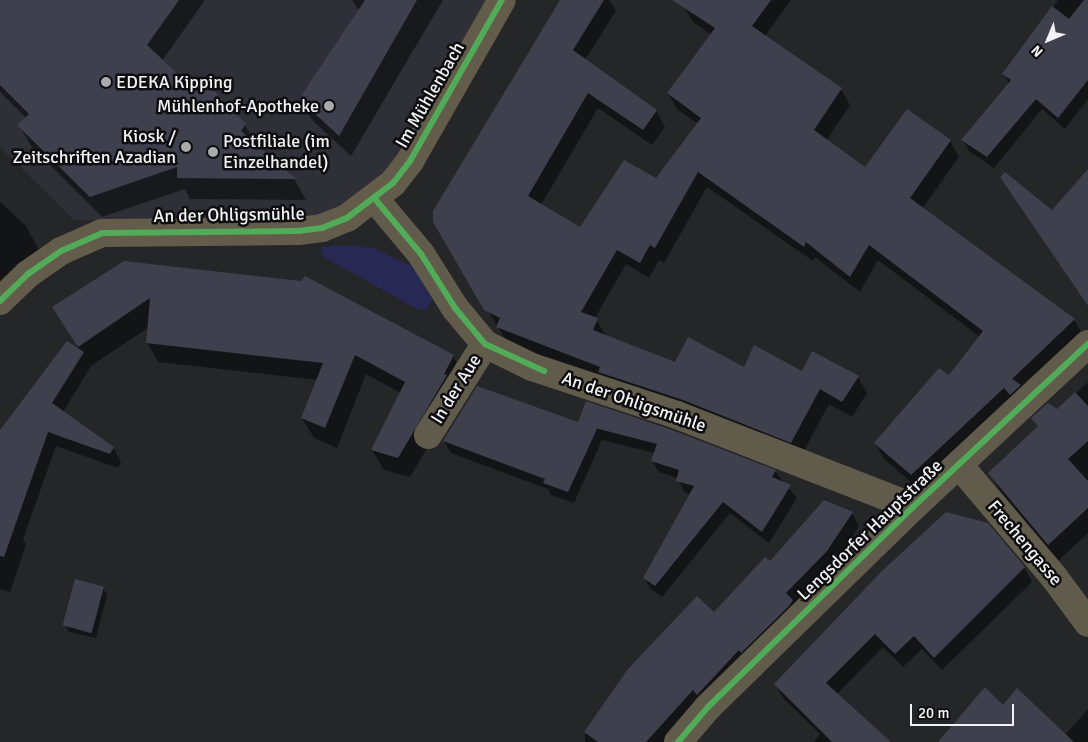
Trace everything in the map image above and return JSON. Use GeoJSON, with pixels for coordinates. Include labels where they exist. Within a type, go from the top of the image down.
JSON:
{"type":"FeatureCollection","features":[{"type":"Feature","properties":{"kind":"street","name":"Im Mühlenbach"},"geometry":{"type":"LineString","coordinates":[[375,199],[393,183],[410,161],[502,0]]}},
{"type":"Feature","properties":{"kind":"street","name":"An der Ohligsmühle"},"geometry":{"type":"LineString","coordinates":[[0,301],[28,274],[61,251],[102,232],[298,231],[322,228],[347,218],[375,199],[421,254],[455,308],[484,344],[538,369],[677,414],[912,507]]}},
{"type":"Feature","properties":{"kind":"street","name":"In der Aue"},"geometry":{"type":"LineString","coordinates":[[428,435],[484,344]]}},
{"type":"Feature","properties":{"kind":"street","name":"Lengsdorfer Hauptstraße"},"geometry":{"type":"LineString","coordinates":[[678,742],[708,707],[912,507],[1088,344]]}},
{"type":"Feature","properties":{"kind":"street","name":"Frechengasse"},"geometry":{"type":"LineString","coordinates":[[959,465],[1054,577],[1088,623]]}},
{"type":"Feature","properties":{"kind":"shaded area"},"geometry":{"type":"Polygon","coordinates":[[[0,0],[497,0],[383,182],[339,215],[295,222],[74,220],[0,147],[0,0]]]}},
{"type":"Feature","properties":{"kind":"shaded area"},"geometry":{"type":"Polygon","coordinates":[[[351,245],[376,249],[413,267],[432,299],[427,309],[419,310],[322,256],[322,247],[351,245]]]}},
{"type":"Feature","properties":{"kind":"building"},"geometry":{"type":"Polygon","coordinates":[[[0,0],[179,0],[147,45],[198,93],[207,84],[246,124],[241,131],[296,179],[177,178],[177,167],[90,197],[17,125],[29,114],[0,85],[0,0]]]}},
{"type":"Feature","properties":{"kind":"building"},"geometry":{"type":"Polygon","coordinates":[[[365,0],[417,0],[339,136],[299,99],[365,0]]]}},
{"type":"Feature","properties":{"kind":"building"},"geometry":{"type":"Polygon","coordinates":[[[560,0],[604,0],[573,50],[657,110],[643,130],[588,93],[528,196],[580,227],[624,160],[656,178],[701,118],[667,93],[715,28],[672,0],[771,0],[752,26],[842,88],[814,130],[865,167],[907,109],[951,140],[910,198],[1075,319],[1012,379],[1021,385],[1010,395],[1004,388],[911,475],[874,443],[939,368],[949,375],[983,331],[869,245],[850,277],[806,242],[804,247],[698,172],[655,248],[650,245],[640,263],[617,250],[581,312],[598,318],[593,330],[675,362],[688,337],[744,367],[754,345],[802,371],[812,351],[859,376],[842,402],[820,389],[791,443],[683,400],[598,372],[600,367],[496,327],[500,318],[484,310],[433,222],[433,211],[560,0]]]}},
{"type":"Feature","properties":{"kind":"building"},"geometry":{"type":"Polygon","coordinates":[[[1084,0],[1088,0],[1088,80],[1058,118],[1036,99],[987,157],[961,140],[1011,80],[1002,74],[1052,6],[1069,19],[1084,0]]]}},
{"type":"Feature","properties":{"kind":"building"},"geometry":{"type":"Polygon","coordinates":[[[1088,169],[1088,306],[1000,177],[1005,172],[1052,210],[1088,169]]]}},
{"type":"Feature","properties":{"kind":"building"},"geometry":{"type":"Polygon","coordinates":[[[124,261],[301,281],[305,276],[454,355],[444,374],[447,375],[398,458],[371,450],[405,382],[355,355],[325,428],[301,418],[323,363],[146,343],[150,298],[78,347],[52,307],[124,261]]]}},
{"type":"Feature","properties":{"kind":"building"},"geometry":{"type":"Polygon","coordinates":[[[67,341],[84,352],[52,403],[114,447],[110,454],[48,432],[4,557],[0,556],[0,430],[67,341]]]}},
{"type":"Feature","properties":{"kind":"building"},"geometry":{"type":"Polygon","coordinates":[[[477,386],[578,422],[586,401],[672,430],[776,470],[772,477],[791,485],[762,532],[723,502],[655,586],[643,578],[694,486],[676,481],[679,470],[651,461],[657,444],[595,428],[597,429],[568,492],[543,483],[545,479],[443,441],[477,386]]]}},
{"type":"Feature","properties":{"kind":"building"},"geometry":{"type":"Polygon","coordinates":[[[1075,392],[1088,406],[1088,441],[1068,459],[1088,481],[1088,508],[1048,545],[988,473],[1038,426],[1031,418],[1048,403],[1057,409],[1075,392]]]}},
{"type":"Feature","properties":{"kind":"building"},"geometry":{"type":"Polygon","coordinates":[[[824,500],[853,512],[827,551],[786,593],[793,600],[789,606],[741,653],[739,650],[697,695],[693,690],[646,742],[598,742],[584,732],[628,669],[697,596],[714,612],[765,557],[770,561],[824,500]]]}},
{"type":"Feature","properties":{"kind":"building"},"geometry":{"type":"Polygon","coordinates":[[[946,512],[988,523],[1025,567],[934,658],[914,636],[895,654],[875,634],[826,683],[891,742],[832,742],[774,684],[882,571],[946,512]]]}},
{"type":"Feature","properties":{"kind":"building"},"geometry":{"type":"Polygon","coordinates":[[[75,579],[104,587],[92,633],[63,625],[75,579]]]}},
{"type":"Feature","properties":{"kind":"building"},"geometry":{"type":"Polygon","coordinates":[[[985,687],[1003,705],[1017,688],[1074,742],[938,742],[985,687]]]}},
{"type":"Feature","properties":{"kind":"cycle path"},"geometry":{"type":"LineString","coordinates":[[0,301],[28,274],[61,251],[102,233],[298,231],[322,228],[347,218],[393,183],[410,161],[502,0]]}},
{"type":"Feature","properties":{"kind":"cycle path"},"geometry":{"type":"LineString","coordinates":[[375,199],[421,254],[455,308],[485,344],[544,371]]}},
{"type":"Feature","properties":{"kind":"cycle path"},"geometry":{"type":"LineString","coordinates":[[678,742],[708,707],[913,507],[1088,344]]}},
{"type":"Feature","properties":{"kind":"place","name":"EDEKA Kipping"},"geometry":{"type":"Point","coordinates":[106,82]}},
{"type":"Feature","properties":{"kind":"place","name":"Mühlenhof-Apotheke"},"geometry":{"type":"Point","coordinates":[329,106]}},
{"type":"Feature","properties":{"kind":"place","name":"Kiosk / Zeitschriften Azadian"},"geometry":{"type":"Point","coordinates":[186,147]}},
{"type":"Feature","properties":{"kind":"place","name":"Postfiliale (im Einzelhandel)"},"geometry":{"type":"Point","coordinates":[213,152]}}]}
